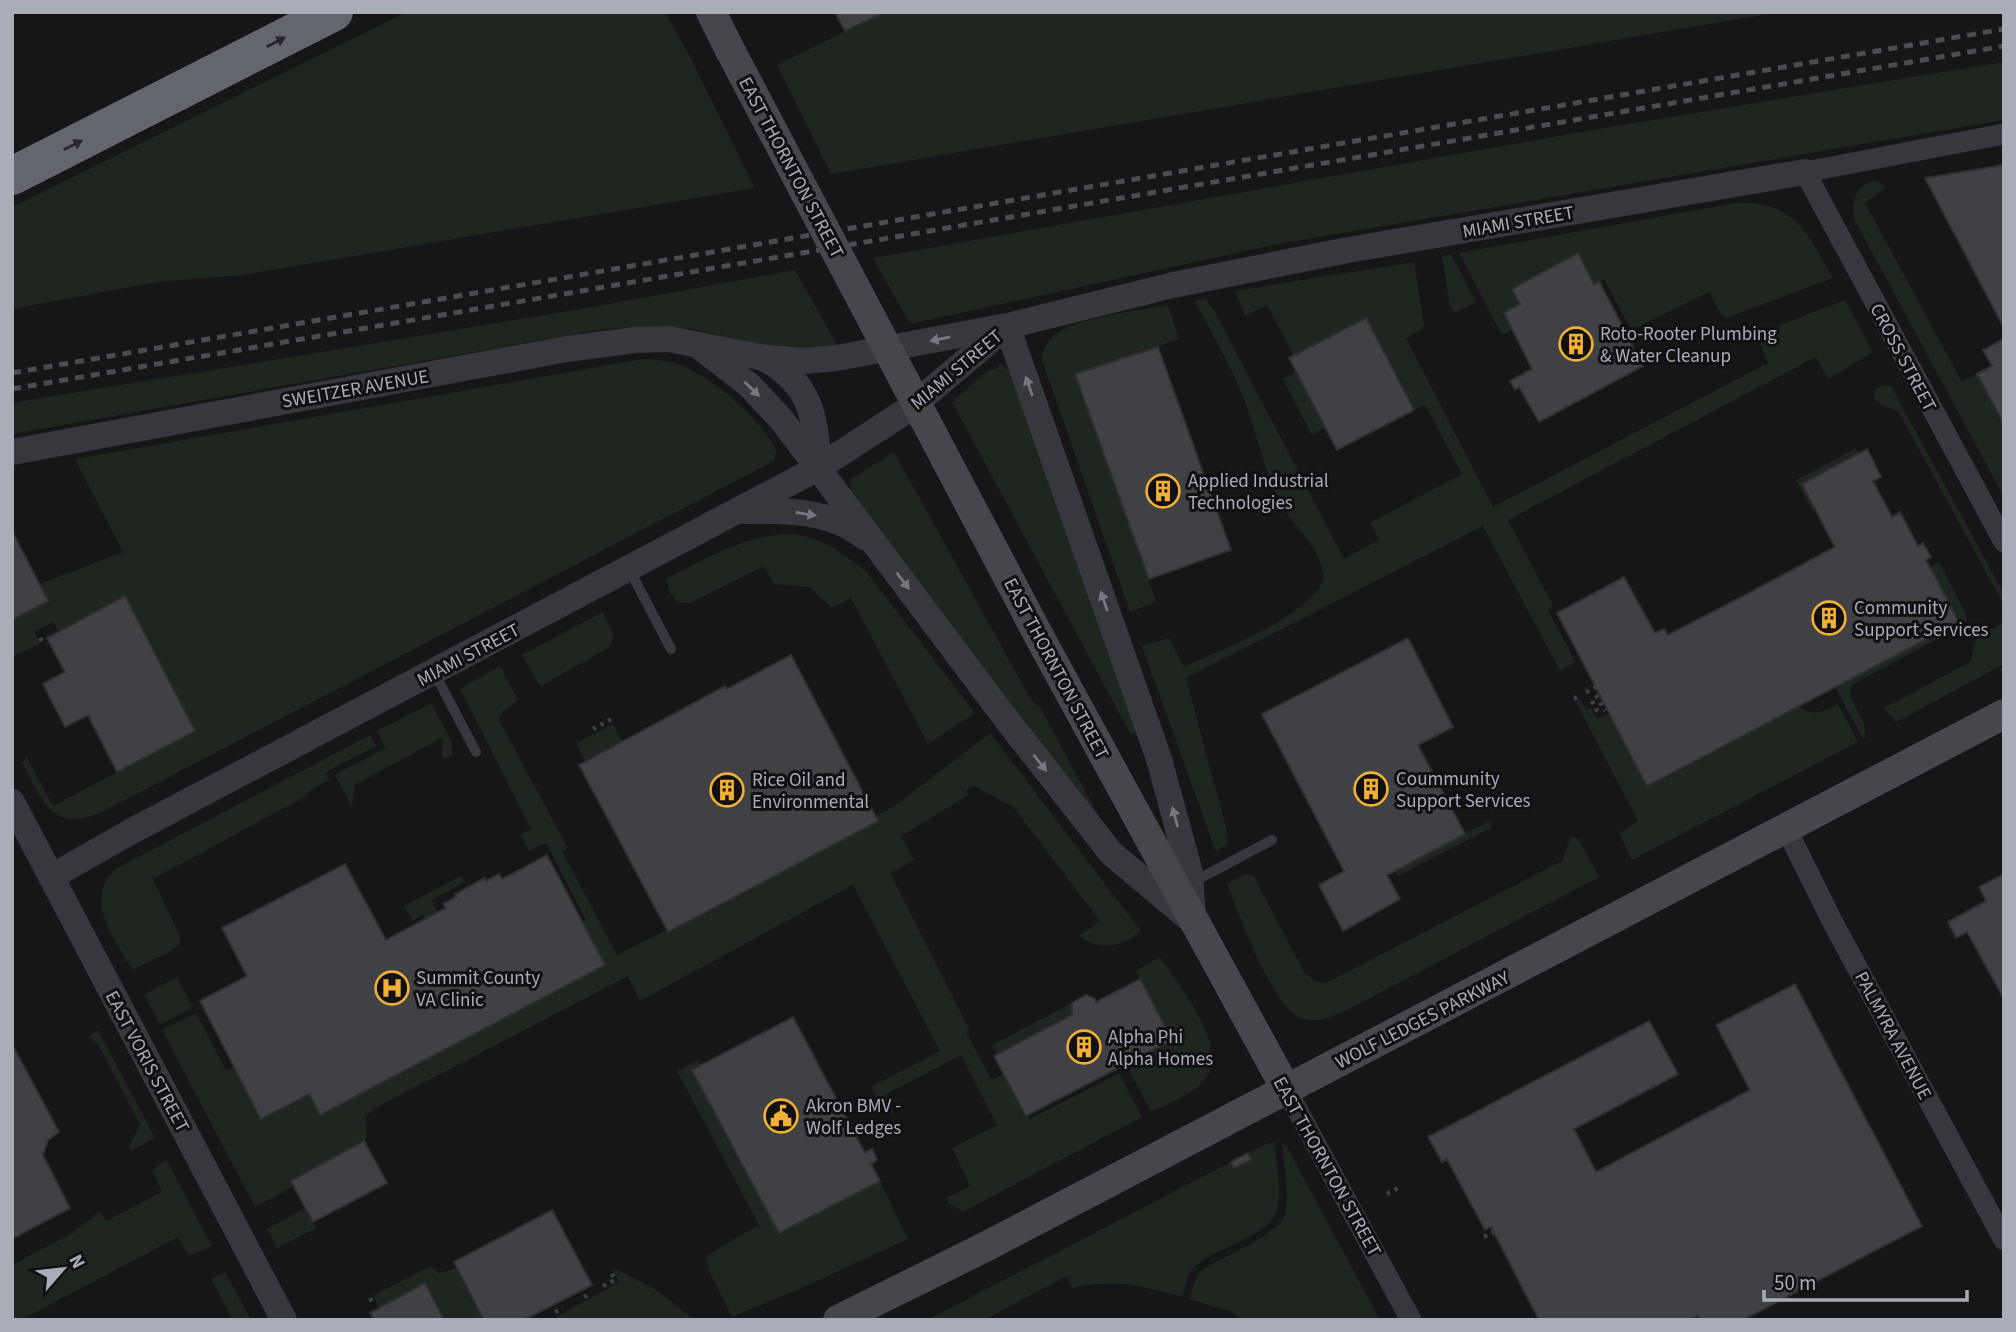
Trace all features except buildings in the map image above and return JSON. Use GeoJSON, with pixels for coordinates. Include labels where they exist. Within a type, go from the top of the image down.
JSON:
{"type":"FeatureCollection","features":[{"type":"Feature","properties":{"kind":"highway"},"geometry":{"type":"LineString","coordinates":[[12,176],[334,12]]}},
{"type":"Feature","properties":{"kind":"main road","name":"EAST THORNTON STREET"},"geometry":{"type":"LineString","coordinates":[[711,12],[1040,638],[1286,1089]]}},
{"type":"Feature","properties":{"kind":"main road","name":"WOLF LEDGES PARKWAY"},"geometry":{"type":"LineString","coordinates":[[838,1320],[985,1247],[2004,714]]}},
{"type":"Feature","properties":{"kind":"street","name":"MIAMI STREET"},"geometry":{"type":"LineString","coordinates":[[51,877],[132,831],[818,468],[909,409],[1007,326],[1173,285],[1348,250],[1805,172],[2004,134]]}},
{"type":"Feature","properties":{"kind":"street","name":"CROSS STREET"},"geometry":{"type":"LineString","coordinates":[[1805,172],[2004,542]]}},
{"type":"Feature","properties":{"kind":"street","name":"SWEITZER AVENUE"},"geometry":{"type":"LineString","coordinates":[[12,452],[567,349],[635,340],[669,339],[760,357],[803,361],[837,358],[1007,326]]}},
{"type":"Feature","properties":{"kind":"street"},"geometry":{"type":"LineString","coordinates":[[1007,326],[1159,759],[1190,873],[1194,922]]}},
{"type":"Feature","properties":{"kind":"street","name":"SWEITZER AVENUE"},"geometry":{"type":"LineString","coordinates":[[699,346],[749,385],[782,419],[1000,711],[1111,853],[1194,922]]}},
{"type":"Feature","properties":{"kind":"street"},"geometry":{"type":"LineString","coordinates":[[760,357],[788,373],[802,391],[812,412],[817,438],[818,468]]}},
{"type":"Feature","properties":{"kind":"street"},"geometry":{"type":"LineString","coordinates":[[738,511],[771,510],[811,514],[855,530],[878,548]]}},
{"type":"Feature","properties":{"kind":"street","name":"EAST VORIS STREET"},"geometry":{"type":"LineString","coordinates":[[12,802],[284,1320]]}},
{"type":"Feature","properties":{"kind":"street","name":"PALMYRA AVENUE"},"geometry":{"type":"LineString","coordinates":[[1786,828],[1831,919],[2004,1240]]}},
{"type":"Feature","properties":{"kind":"street","name":"EAST THORNTON STREET"},"geometry":{"type":"LineString","coordinates":[[1286,1089],[1411,1320]]}},
{"type":"Feature","properties":{"kind":"lane"},"geometry":{"type":"LineString","coordinates":[[629,569],[671,649]]}},
{"type":"Feature","properties":{"kind":"lane"},"geometry":{"type":"LineString","coordinates":[[434,671],[476,752]]}},
{"type":"Feature","properties":{"kind":"lane"},"geometry":{"type":"LineString","coordinates":[[1191,883],[1272,840]]}},
{"type":"Feature","properties":{"kind":"path"},"geometry":{"type":"LineString","coordinates":[[1586,692],[1596,687]]}},
{"type":"Feature","properties":{"kind":"path"},"geometry":{"type":"LineString","coordinates":[[1596,695],[1605,711]]}},
{"type":"Feature","properties":{"kind":"path"},"geometry":{"type":"LineString","coordinates":[[1592,701],[1599,715]]}},
{"type":"Feature","properties":{"kind":"path"},"geometry":{"type":"LineString","coordinates":[[593,729],[614,718]]}},
{"type":"Feature","properties":{"kind":"path"},"geometry":{"type":"LineString","coordinates":[[1387,1194],[1402,1186]]}},
{"type":"Feature","properties":{"kind":"path"},"geometry":{"type":"LineString","coordinates":[[1484,1237],[1493,1232]]}},
{"type":"Feature","properties":{"kind":"path"},"geometry":{"type":"LineString","coordinates":[[603,1286],[615,1280],[611,1272]]}},
{"type":"Feature","properties":{"kind":"path"},"geometry":{"type":"LineString","coordinates":[[583,1297],[589,1294]]}},
{"type":"Feature","properties":{"kind":"path"},"geometry":{"type":"LineString","coordinates":[[370,1298],[374,1305]]}},
{"type":"Feature","properties":{"kind":"path"},"geometry":{"type":"LineString","coordinates":[[555,1312],[563,1308]]}},
{"type":"Feature","properties":{"kind":"shaded area"},"geometry":{"type":"Polygon","coordinates":[[[407,12],[665,12],[755,188],[242,275],[157,282],[12,309],[12,207],[407,12]]]}},
{"type":"Feature","properties":{"kind":"shaded area"},"geometry":{"type":"Polygon","coordinates":[[[885,12],[1780,12],[831,174],[777,65],[885,12]]]}},
{"type":"Feature","properties":{"kind":"shaded area"},"geometry":{"type":"Polygon","coordinates":[[[2004,62],[2004,120],[1278,244],[910,324],[873,258],[1598,129],[2004,62]]]}},
{"type":"Feature","properties":{"kind":"shaded area"},"geometry":{"type":"Polygon","coordinates":[[[1876,180],[1886,187],[1865,203],[1962,382],[1977,374],[2004,424],[2004,497],[1855,221],[1853,208],[1856,195],[1869,182],[1876,180]]]}},
{"type":"Feature","properties":{"kind":"shaded area"},"geometry":{"type":"Polygon","coordinates":[[[1735,203],[1755,203],[1785,213],[1806,234],[1833,278],[1726,318],[1709,292],[1631,330],[1604,279],[1594,285],[1577,254],[1512,289],[1520,304],[1504,312],[1512,330],[1502,335],[1459,253],[1735,203]]]}},
{"type":"Feature","properties":{"kind":"shaded area"},"geometry":{"type":"Polygon","coordinates":[[[1451,254],[1476,302],[1455,313],[1450,307],[1442,256],[1451,254]]]}},
{"type":"Feature","properties":{"kind":"shaded area"},"geometry":{"type":"Polygon","coordinates":[[[1414,262],[1424,324],[1422,329],[1406,338],[1493,507],[1768,363],[1757,337],[1762,332],[1845,300],[1873,352],[1828,379],[1816,357],[1508,520],[1553,606],[1548,610],[1576,662],[1560,671],[1483,526],[1186,678],[1227,831],[1227,844],[1216,852],[1142,646],[1169,638],[1184,667],[1242,641],[1286,617],[1317,590],[1324,576],[1317,555],[1278,499],[1240,389],[1195,301],[1205,298],[1215,312],[1344,559],[1379,540],[1370,523],[1462,474],[1425,405],[1414,410],[1294,356],[1267,305],[1245,316],[1235,291],[1414,262]]]}},
{"type":"Feature","properties":{"kind":"shaded area"},"geometry":{"type":"Polygon","coordinates":[[[795,270],[839,348],[794,352],[693,329],[658,326],[604,329],[12,434],[12,403],[581,309],[795,270]]]}},
{"type":"Feature","properties":{"kind":"shaded area"},"geometry":{"type":"Polygon","coordinates":[[[1168,305],[1179,339],[1076,375],[1156,602],[1130,612],[1041,357],[1051,339],[1066,328],[1125,312],[1168,305]]]}},
{"type":"Feature","properties":{"kind":"shaded area"},"geometry":{"type":"Polygon","coordinates":[[[643,359],[675,363],[719,387],[747,411],[769,438],[777,451],[774,461],[102,812],[72,819],[60,816],[43,800],[22,762],[27,757],[53,806],[195,731],[125,596],[59,631],[53,622],[34,632],[40,644],[12,657],[12,620],[48,601],[40,584],[123,552],[75,459],[643,359]]]}},
{"type":"Feature","properties":{"kind":"shaded area"},"geometry":{"type":"Polygon","coordinates":[[[1000,363],[1008,370],[1012,380],[1138,732],[1131,735],[952,402],[988,370],[997,369],[1000,363]]]}},
{"type":"Feature","properties":{"kind":"shaded area"},"geometry":{"type":"Polygon","coordinates":[[[1296,372],[1325,428],[1312,435],[1283,379],[1296,372]]]}},
{"type":"Feature","properties":{"kind":"shaded area"},"geometry":{"type":"Polygon","coordinates":[[[1883,385],[1891,386],[2004,594],[2004,605],[1898,411],[1882,406],[1875,400],[1874,390],[1883,385]]]}},
{"type":"Feature","properties":{"kind":"shaded area"},"geometry":{"type":"Polygon","coordinates":[[[1856,448],[1859,454],[1802,484],[1815,510],[1813,512],[1796,480],[1856,448]]]}},
{"type":"Feature","properties":{"kind":"shaded area"},"geometry":{"type":"Polygon","coordinates":[[[894,452],[1030,698],[1041,709],[1097,813],[1094,815],[851,492],[851,479],[894,452]]]}},
{"type":"Feature","properties":{"kind":"shaded area"},"geometry":{"type":"Polygon","coordinates":[[[791,534],[829,545],[865,570],[975,713],[928,744],[851,598],[832,608],[809,587],[774,584],[764,566],[690,603],[678,602],[670,593],[666,579],[711,556],[757,538],[791,534]]]}},
{"type":"Feature","properties":{"kind":"shaded area"},"geometry":{"type":"Polygon","coordinates":[[[1939,562],[1967,620],[1963,625],[1852,685],[1849,694],[1864,724],[1866,737],[1863,739],[1835,687],[1959,623],[1930,567],[1939,562]]]}},
{"type":"Feature","properties":{"kind":"shaded area"},"geometry":{"type":"Polygon","coordinates":[[[603,612],[614,637],[608,648],[539,685],[522,655],[603,612]]]}},
{"type":"Feature","properties":{"kind":"shaded area"},"geometry":{"type":"Polygon","coordinates":[[[2004,622],[2004,664],[1896,722],[1884,708],[1970,662],[1976,639],[2004,622]]]}},
{"type":"Feature","properties":{"kind":"shaded area"},"geometry":{"type":"Polygon","coordinates":[[[500,666],[518,700],[502,712],[499,720],[568,848],[562,851],[617,955],[877,821],[876,816],[893,807],[990,733],[1141,931],[1126,941],[1111,946],[1096,944],[1079,936],[1100,921],[1013,807],[974,786],[966,790],[969,795],[901,836],[914,860],[890,873],[969,1029],[966,1032],[992,1080],[1004,1074],[1028,1118],[1119,1073],[1142,1117],[963,1212],[949,1203],[947,1198],[970,1186],[952,1148],[997,1125],[961,1055],[885,1095],[894,1114],[880,1104],[871,1087],[940,1051],[853,885],[640,1001],[628,976],[381,1105],[366,1118],[367,1136],[364,1141],[291,1180],[294,1186],[255,1207],[162,1030],[196,1013],[226,1070],[586,920],[546,843],[529,851],[520,835],[531,829],[460,689],[500,666]]]}},
{"type":"Feature","properties":{"kind":"shaded area"},"geometry":{"type":"Polygon","coordinates":[[[1580,700],[1586,710],[1591,708],[1597,719],[1610,713],[1648,786],[1800,706],[1814,713],[1838,704],[1858,742],[1632,860],[1619,833],[1638,821],[1576,702],[1580,700]]]}},
{"type":"Feature","properties":{"kind":"shaded area"},"geometry":{"type":"Polygon","coordinates":[[[431,703],[452,742],[452,754],[446,759],[442,758],[442,738],[354,785],[352,807],[335,775],[385,748],[377,731],[431,703]]]}},
{"type":"Feature","properties":{"kind":"shaded area"},"geometry":{"type":"Polygon","coordinates":[[[613,724],[622,741],[585,761],[576,743],[613,724]]]}},
{"type":"Feature","properties":{"kind":"shaded area"},"geometry":{"type":"Polygon","coordinates":[[[370,735],[376,746],[326,772],[329,780],[307,792],[308,795],[153,879],[180,937],[180,943],[173,950],[132,970],[111,933],[102,908],[105,882],[114,870],[370,735]]]}},
{"type":"Feature","properties":{"kind":"shaded area"},"geometry":{"type":"Polygon","coordinates":[[[1489,821],[1491,828],[1398,876],[1395,870],[1489,821]]]}},
{"type":"Feature","properties":{"kind":"shaded area"},"geometry":{"type":"Polygon","coordinates":[[[1571,837],[1580,842],[1599,877],[1351,1008],[1319,1020],[1299,1017],[1288,1009],[1277,995],[1257,956],[1227,883],[1246,874],[1253,875],[1304,972],[1315,981],[1326,983],[1562,861],[1571,837]]]}},
{"type":"Feature","properties":{"kind":"shaded area"},"geometry":{"type":"Polygon","coordinates":[[[461,876],[465,882],[432,900],[438,913],[426,919],[423,914],[412,921],[404,906],[461,876]]]}},
{"type":"Feature","properties":{"kind":"shaded area"},"geometry":{"type":"Polygon","coordinates":[[[1160,957],[1200,1018],[1212,1053],[1211,1069],[1203,1082],[1185,1096],[1151,1112],[1126,1064],[1171,1039],[1136,971],[1160,957]]]}},
{"type":"Feature","properties":{"kind":"shaded area"},"geometry":{"type":"Polygon","coordinates":[[[177,977],[193,1007],[160,1025],[144,995],[177,977]]]}},
{"type":"Feature","properties":{"kind":"shaded area"},"geometry":{"type":"Polygon","coordinates":[[[1072,1003],[1072,1015],[997,1054],[992,1045],[1072,1003]]]}},
{"type":"Feature","properties":{"kind":"shaded area"},"geometry":{"type":"Polygon","coordinates":[[[98,1030],[155,1138],[132,1150],[129,1147],[140,1125],[98,1044],[87,1037],[98,1030]]]}},
{"type":"Feature","properties":{"kind":"shaded area"},"geometry":{"type":"Polygon","coordinates":[[[698,1060],[700,1065],[693,1070],[779,1233],[880,1181],[908,1239],[732,1317],[709,1271],[706,1256],[759,1225],[677,1071],[698,1060]]]}},
{"type":"Feature","properties":{"kind":"shaded area"},"geometry":{"type":"Polygon","coordinates":[[[1275,1142],[1279,1189],[1276,1213],[1262,1229],[1202,1260],[1194,1267],[1182,1297],[1115,1284],[1073,1288],[1066,1276],[985,1320],[927,1320],[1231,1162],[1235,1168],[1251,1160],[1248,1153],[1275,1142]]]}},
{"type":"Feature","properties":{"kind":"shaded area"},"geometry":{"type":"Polygon","coordinates":[[[1282,1144],[1287,1147],[1380,1320],[1243,1320],[1232,1312],[1189,1299],[1201,1271],[1262,1237],[1282,1220],[1286,1211],[1287,1195],[1282,1144]]]}},
{"type":"Feature","properties":{"kind":"shaded area"},"geometry":{"type":"Polygon","coordinates":[[[166,1159],[212,1246],[189,1256],[178,1237],[21,1320],[12,1320],[12,1265],[74,1232],[100,1211],[106,1221],[162,1192],[152,1170],[166,1159]]]}},
{"type":"Feature","properties":{"kind":"shaded area"},"geometry":{"type":"Polygon","coordinates":[[[305,1208],[316,1228],[277,1248],[267,1229],[305,1208]]]}},
{"type":"Feature","properties":{"kind":"shaded area"},"geometry":{"type":"Polygon","coordinates":[[[430,1266],[439,1273],[457,1268],[484,1320],[444,1320],[425,1284],[380,1308],[373,1296],[430,1266]]]}},
{"type":"Feature","properties":{"kind":"shaded area"},"geometry":{"type":"Polygon","coordinates":[[[616,1269],[655,1289],[695,1320],[551,1320],[619,1282],[613,1271],[616,1269]]]}},
{"type":"Feature","properties":{"kind":"shaded area"},"geometry":{"type":"Polygon","coordinates":[[[225,1272],[251,1320],[233,1320],[211,1279],[225,1272]]]}},
{"type":"Feature","properties":{"kind":"railway"},"geometry":{"type":"LineString","coordinates":[[12,373],[2004,29]]}},
{"type":"Feature","properties":{"kind":"railway"},"geometry":{"type":"LineString","coordinates":[[12,389],[2004,46]]}},
{"type":"Feature","properties":{"kind":"place","name":"Roto-Rooter Plumbing & Water Cleanup"},"geometry":{"type":"Point","coordinates":[1576,344]}},
{"type":"Feature","properties":{"kind":"place","name":"Applied Industrial Technologies"},"geometry":{"type":"Point","coordinates":[1163,491]}},
{"type":"Feature","properties":{"kind":"place","name":"Community Support Services"},"geometry":{"type":"Point","coordinates":[1829,618]}},
{"type":"Feature","properties":{"kind":"place","name":"Coummunity Support Services"},"geometry":{"type":"Point","coordinates":[1371,789]}},
{"type":"Feature","properties":{"kind":"place","name":"Rice Oil and Environmental"},"geometry":{"type":"Point","coordinates":[727,790]}},
{"type":"Feature","properties":{"kind":"place","name":"Summit County VA Clinic"},"geometry":{"type":"Point","coordinates":[392,988]}},
{"type":"Feature","properties":{"kind":"place","name":"Alpha Phi Alpha Homes"},"geometry":{"type":"Point","coordinates":[1084,1047]}},
{"type":"Feature","properties":{"kind":"place","name":"Akron BMV - Wolf Ledges"},"geometry":{"type":"Point","coordinates":[781,1116]}}]}
